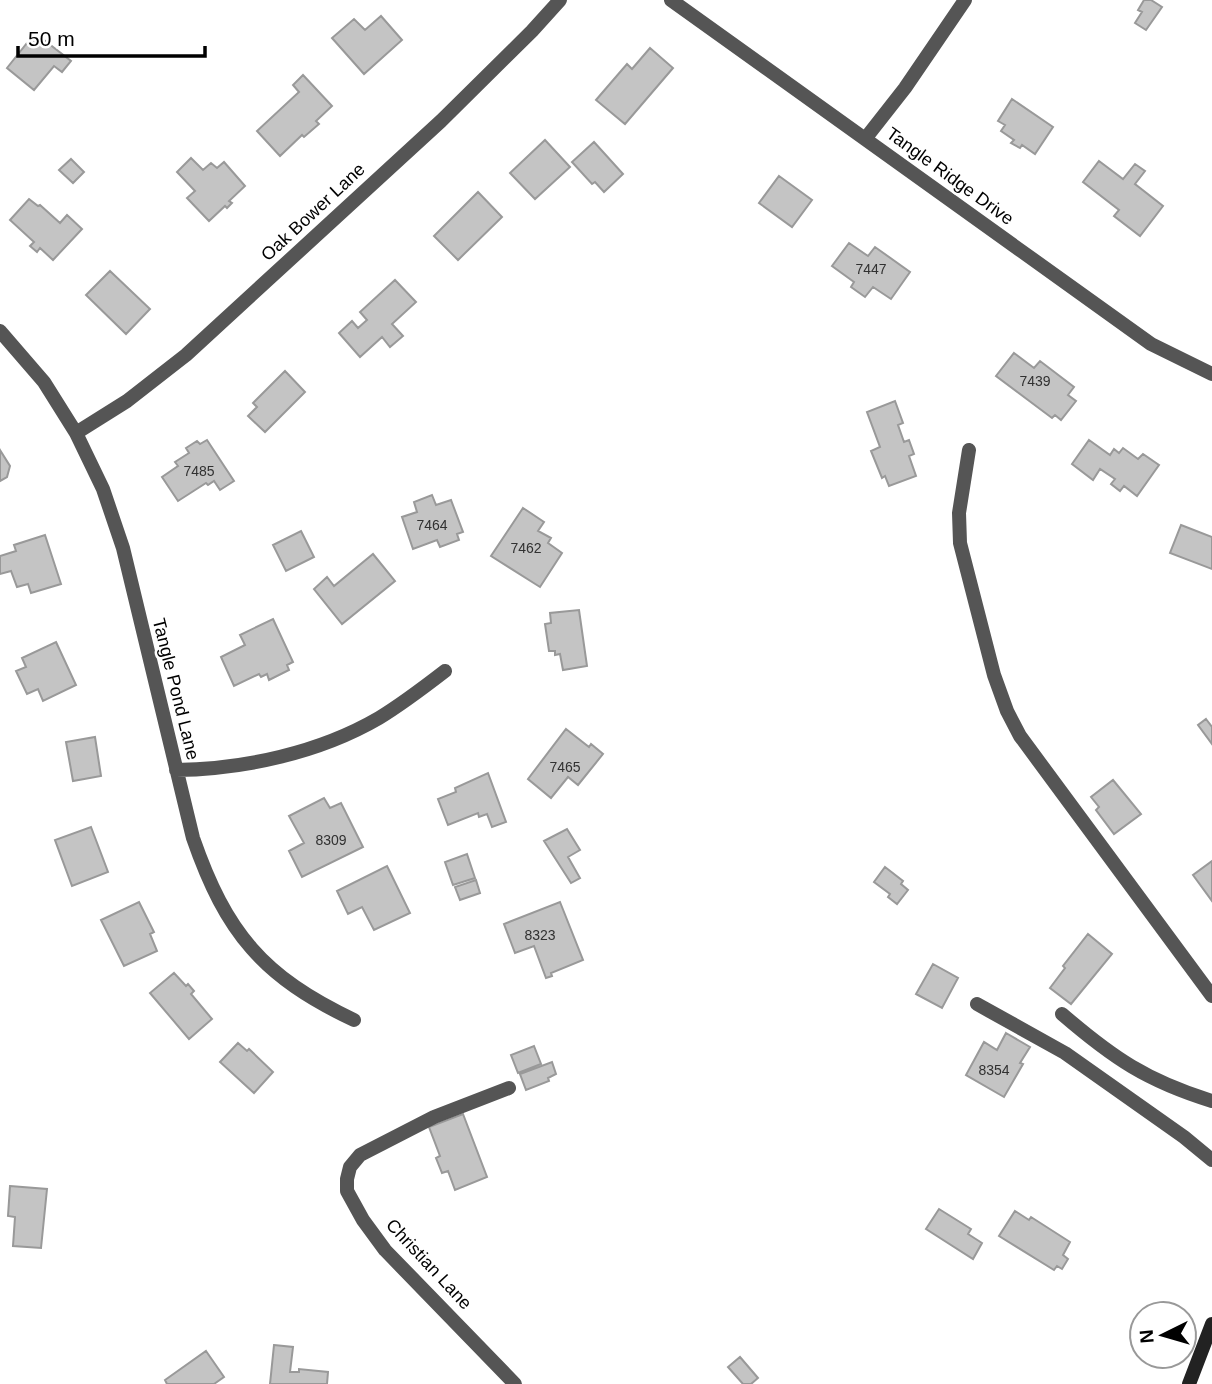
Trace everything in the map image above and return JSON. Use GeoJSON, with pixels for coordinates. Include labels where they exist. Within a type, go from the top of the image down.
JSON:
{"type":"FeatureCollection","features":[{"type":"Feature","properties":{"kind":"street","name":"Oak Bower Lane"},"geometry":{"type":"LineString","coordinates":[[76,433],[127,401],[186,355],[441,121],[532,31],[559,0]]}},
{"type":"Feature","properties":{"kind":"street","name":"Tangle Ridge Drive"},"geometry":{"type":"LineString","coordinates":[[671,0],[1151,344],[1212,374]]}},
{"type":"Feature","properties":{"kind":"street"},"geometry":{"type":"LineString","coordinates":[[865,139],[905,88],[965,0]]}},
{"type":"Feature","properties":{"kind":"street","name":"Tangle Pond Lane"},"geometry":{"type":"LineString","coordinates":[[0,331],[44,383],[76,433],[103,489],[123,548],[193,838],[207,879],[222,910],[247,945],[276,974],[317,1003],[354,1020]]}},
{"type":"Feature","properties":{"kind":"street"},"geometry":{"type":"LineString","coordinates":[[969,450],[959,513],[961,543],[994,675],[1007,711],[1020,736],[1212,996]]}},
{"type":"Feature","properties":{"kind":"street"},"geometry":{"type":"LineString","coordinates":[[176,770],[205,770],[244,764],[294,753],[342,736],[408,700],[445,671]]}},
{"type":"Feature","properties":{"kind":"street"},"geometry":{"type":"LineString","coordinates":[[977,1004],[1065,1053],[1184,1137],[1212,1160]]}},
{"type":"Feature","properties":{"kind":"street"},"geometry":{"type":"LineString","coordinates":[[1062,1014],[1103,1049],[1140,1073],[1212,1101]]}},
{"type":"Feature","properties":{"kind":"street","name":"Christian Lane"},"geometry":{"type":"LineString","coordinates":[[509,1088],[434,1117],[360,1156],[351,1167],[347,1191],[363,1220],[385,1250],[492,1357],[515,1384]]}},
{"type":"Feature","properties":{"kind":"street"},"geometry":{"type":"LineString","coordinates":[[1189,1384],[1212,1324]]}},
{"type":"Feature","properties":{"kind":"building"},"geometry":{"type":"Polygon","coordinates":[[[1144,0],[1151,0],[1162,7],[1146,30],[1135,23],[1142,12],[1138,10],[1144,0]]]}},
{"type":"Feature","properties":{"kind":"building"},"geometry":{"type":"Polygon","coordinates":[[[381,16],[402,40],[364,74],[332,38],[354,19],[365,30],[381,16]]]}},
{"type":"Feature","properties":{"kind":"building"},"geometry":{"type":"Polygon","coordinates":[[[35,33],[71,61],[62,72],[54,66],[34,90],[7,68],[35,33]]]}},
{"type":"Feature","properties":{"kind":"building"},"geometry":{"type":"Polygon","coordinates":[[[650,48],[673,68],[625,124],[596,100],[627,64],[632,69],[650,48]]]}},
{"type":"Feature","properties":{"kind":"building"},"geometry":{"type":"Polygon","coordinates":[[[303,75],[332,106],[316,121],[319,124],[304,137],[302,135],[280,156],[257,131],[299,92],[293,85],[303,75]]]}},
{"type":"Feature","properties":{"kind":"building"},"geometry":{"type":"Polygon","coordinates":[[[1012,99],[1053,127],[1035,154],[1022,145],[1020,148],[1011,143],[1014,140],[1001,131],[1005,125],[998,121],[1012,99]]]}},
{"type":"Feature","properties":{"kind":"building"},"geometry":{"type":"Polygon","coordinates":[[[545,140],[570,167],[535,199],[510,173],[545,140]]]}},
{"type":"Feature","properties":{"kind":"building"},"geometry":{"type":"Polygon","coordinates":[[[594,142],[623,174],[604,192],[595,182],[592,184],[572,162],[594,142]]]}},
{"type":"Feature","properties":{"kind":"building"},"geometry":{"type":"Polygon","coordinates":[[[191,158],[203,170],[211,163],[217,168],[224,162],[245,186],[229,201],[232,203],[227,208],[225,206],[209,221],[187,198],[195,191],[177,172],[191,158]]]}},
{"type":"Feature","properties":{"kind":"building"},"geometry":{"type":"Polygon","coordinates":[[[71,159],[84,172],[73,183],[59,170],[71,159]]]}},
{"type":"Feature","properties":{"kind":"building"},"geometry":{"type":"Polygon","coordinates":[[[1099,161],[1123,179],[1135,164],[1145,171],[1135,184],[1163,206],[1140,236],[1114,216],[1119,210],[1083,182],[1099,161]]]}},
{"type":"Feature","properties":{"kind":"building"},"geometry":{"type":"Polygon","coordinates":[[[779,176],[812,200],[792,227],[759,203],[779,176]]]}},
{"type":"Feature","properties":{"kind":"building"},"geometry":{"type":"Polygon","coordinates":[[[478,192],[502,217],[458,260],[434,236],[478,192]]]}},
{"type":"Feature","properties":{"kind":"building"},"geometry":{"type":"Polygon","coordinates":[[[29,199],[60,223],[67,215],[82,229],[53,260],[40,248],[37,252],[30,246],[34,242],[10,220],[29,199]]]}},
{"type":"Feature","properties":{"kind":"building"},"geometry":{"type":"Polygon","coordinates":[[[849,243],[868,256],[875,247],[910,272],[891,299],[873,287],[865,297],[851,287],[854,282],[832,266],[849,243]]]}},
{"type":"Feature","properties":{"kind":"building"},"geometry":{"type":"Polygon","coordinates":[[[110,271],[150,309],[126,334],[86,295],[110,271]]]}},
{"type":"Feature","properties":{"kind":"building"},"geometry":{"type":"Polygon","coordinates":[[[395,280],[416,302],[392,324],[403,336],[390,347],[382,337],[360,357],[339,333],[352,321],[358,328],[367,320],[360,312],[395,280]]]}},
{"type":"Feature","properties":{"kind":"building"},"geometry":{"type":"Polygon","coordinates":[[[1014,353],[1034,368],[1040,361],[1074,387],[1068,395],[1076,401],[1061,420],[1055,415],[1052,418],[996,376],[1014,353]]]}},
{"type":"Feature","properties":{"kind":"building"},"geometry":{"type":"Polygon","coordinates":[[[285,371],[305,392],[265,432],[248,416],[257,407],[253,403],[285,371]]]}},
{"type":"Feature","properties":{"kind":"building"},"geometry":{"type":"Polygon","coordinates":[[[895,401],[903,423],[898,425],[904,442],[909,440],[914,454],[909,456],[916,476],[889,486],[885,476],[882,478],[871,451],[880,447],[867,412],[895,401]]]}},
{"type":"Feature","properties":{"kind":"building"},"geometry":{"type":"Polygon","coordinates":[[[207,440],[234,481],[220,490],[214,481],[208,485],[206,483],[178,501],[162,477],[178,466],[175,462],[189,453],[186,448],[197,441],[200,444],[207,440]]]}},
{"type":"Feature","properties":{"kind":"building"},"geometry":{"type":"Polygon","coordinates":[[[1089,440],[1110,455],[1114,449],[1119,453],[1123,448],[1138,459],[1143,454],[1159,465],[1137,496],[1124,486],[1120,491],[1111,484],[1115,479],[1100,469],[1093,480],[1072,464],[1089,440]]]}},
{"type":"Feature","properties":{"kind":"building"},"geometry":{"type":"Polygon","coordinates":[[[0,450],[10,466],[7,477],[0,481],[0,450]]]}},
{"type":"Feature","properties":{"kind":"building"},"geometry":{"type":"Polygon","coordinates":[[[432,495],[436,505],[451,500],[463,532],[457,534],[459,540],[440,547],[437,540],[413,549],[402,517],[417,512],[414,502],[432,495]]]}},
{"type":"Feature","properties":{"kind":"building"},"geometry":{"type":"Polygon","coordinates":[[[523,508],[544,522],[538,531],[551,538],[548,543],[562,553],[540,587],[491,556],[523,508]]]}},
{"type":"Feature","properties":{"kind":"building"},"geometry":{"type":"Polygon","coordinates":[[[1181,525],[1212,537],[1212,569],[1170,553],[1181,525]]]}},
{"type":"Feature","properties":{"kind":"building"},"geometry":{"type":"Polygon","coordinates":[[[301,531],[314,557],[286,571],[273,545],[301,531]]]}},
{"type":"Feature","properties":{"kind":"building"},"geometry":{"type":"Polygon","coordinates":[[[45,535],[61,584],[31,593],[28,584],[17,587],[11,571],[0,574],[0,556],[16,551],[14,545],[45,535]]]}},
{"type":"Feature","properties":{"kind":"building"},"geometry":{"type":"Polygon","coordinates":[[[373,554],[395,581],[342,624],[314,589],[327,577],[334,586],[373,554]]]}},
{"type":"Feature","properties":{"kind":"building"},"geometry":{"type":"Polygon","coordinates":[[[579,610],[587,666],[563,670],[560,654],[555,655],[555,651],[549,651],[545,624],[551,623],[550,613],[579,610]]]}},
{"type":"Feature","properties":{"kind":"building"},"geometry":{"type":"Polygon","coordinates":[[[273,619],[293,662],[287,665],[289,670],[269,680],[267,674],[261,677],[259,674],[234,686],[221,657],[245,645],[240,635],[273,619]]]}},
{"type":"Feature","properties":{"kind":"building"},"geometry":{"type":"Polygon","coordinates":[[[56,642],[76,685],[43,701],[38,689],[27,694],[16,671],[26,667],[22,658],[56,642]]]}},
{"type":"Feature","properties":{"kind":"building"},"geometry":{"type":"Polygon","coordinates":[[[1206,719],[1212,727],[1212,744],[1198,725],[1206,719]]]}},
{"type":"Feature","properties":{"kind":"building"},"geometry":{"type":"Polygon","coordinates":[[[566,729],[603,754],[578,785],[568,777],[551,798],[528,779],[566,729]]]}},
{"type":"Feature","properties":{"kind":"building"},"geometry":{"type":"Polygon","coordinates":[[[95,737],[101,776],[73,781],[66,742],[95,737]]]}},
{"type":"Feature","properties":{"kind":"building"},"geometry":{"type":"Polygon","coordinates":[[[488,773],[506,822],[492,827],[487,814],[479,817],[478,813],[448,825],[438,799],[488,773]]]}},
{"type":"Feature","properties":{"kind":"building"},"geometry":{"type":"Polygon","coordinates":[[[1113,780],[1141,814],[1114,834],[1096,810],[1099,807],[1091,797],[1113,780]]]}},
{"type":"Feature","properties":{"kind":"building"},"geometry":{"type":"Polygon","coordinates":[[[324,798],[330,808],[341,803],[363,847],[302,877],[289,851],[304,843],[289,816],[324,798]]]}},
{"type":"Feature","properties":{"kind":"building"},"geometry":{"type":"Polygon","coordinates":[[[91,827],[108,872],[72,886],[55,840],[91,827]]]}},
{"type":"Feature","properties":{"kind":"building"},"geometry":{"type":"Polygon","coordinates":[[[567,829],[580,850],[568,857],[580,878],[571,883],[544,841],[567,829]]]}},
{"type":"Feature","properties":{"kind":"building"},"geometry":{"type":"Polygon","coordinates":[[[467,854],[475,878],[453,885],[445,862],[467,854]]]}},
{"type":"Feature","properties":{"kind":"building"},"geometry":{"type":"Polygon","coordinates":[[[1212,861],[1212,901],[1193,875],[1212,861]]]}},
{"type":"Feature","properties":{"kind":"building"},"geometry":{"type":"Polygon","coordinates":[[[387,866],[410,913],[374,930],[362,907],[348,914],[337,891],[387,866]]]}},
{"type":"Feature","properties":{"kind":"building"},"geometry":{"type":"Polygon","coordinates":[[[885,867],[903,881],[901,884],[908,890],[897,904],[888,897],[890,894],[874,882],[885,867]]]}},
{"type":"Feature","properties":{"kind":"building"},"geometry":{"type":"Polygon","coordinates":[[[476,880],[480,893],[460,900],[455,887],[476,880]]]}},
{"type":"Feature","properties":{"kind":"building"},"geometry":{"type":"Polygon","coordinates":[[[139,902],[154,932],[150,934],[157,951],[124,966],[101,920],[139,902]]]}},
{"type":"Feature","properties":{"kind":"building"},"geometry":{"type":"Polygon","coordinates":[[[560,902],[583,960],[551,973],[552,976],[546,978],[534,946],[515,953],[504,924],[560,902]]]}},
{"type":"Feature","properties":{"kind":"building"},"geometry":{"type":"Polygon","coordinates":[[[1088,934],[1112,954],[1071,1004],[1050,988],[1088,934]]]}},
{"type":"Feature","properties":{"kind":"building"},"geometry":{"type":"Polygon","coordinates":[[[933,964],[958,978],[942,1008],[916,994],[933,964]]]}},
{"type":"Feature","properties":{"kind":"building"},"geometry":{"type":"Polygon","coordinates":[[[174,973],[194,991],[191,994],[212,1019],[189,1039],[150,993],[174,973]]]}},
{"type":"Feature","properties":{"kind":"building"},"geometry":{"type":"Polygon","coordinates":[[[1006,1033],[1030,1047],[1004,1097],[966,1075],[984,1042],[997,1050],[1006,1033]]]}},
{"type":"Feature","properties":{"kind":"building"},"geometry":{"type":"Polygon","coordinates":[[[238,1043],[247,1051],[249,1049],[273,1072],[254,1093],[220,1062],[238,1043]]]}},
{"type":"Feature","properties":{"kind":"building"},"geometry":{"type":"Polygon","coordinates":[[[534,1046],[541,1064],[518,1073],[511,1055],[534,1046]]]}},
{"type":"Feature","properties":{"kind":"building"},"geometry":{"type":"Polygon","coordinates":[[[552,1062],[556,1074],[548,1078],[549,1081],[526,1090],[520,1074],[552,1062]]]}},
{"type":"Feature","properties":{"kind":"building"},"geometry":{"type":"Polygon","coordinates":[[[463,1114],[487,1177],[455,1190],[448,1171],[442,1173],[436,1158],[440,1156],[429,1127],[463,1114]]]}},
{"type":"Feature","properties":{"kind":"building"},"geometry":{"type":"Polygon","coordinates":[[[10,1186],[47,1189],[41,1248],[13,1246],[15,1217],[8,1216],[10,1186]]]}},
{"type":"Feature","properties":{"kind":"building"},"geometry":{"type":"Polygon","coordinates":[[[939,1209],[971,1229],[968,1234],[982,1243],[973,1259],[926,1229],[939,1209]]]}},
{"type":"Feature","properties":{"kind":"building"},"geometry":{"type":"Polygon","coordinates":[[[1015,1211],[1029,1220],[1031,1217],[1070,1242],[1063,1255],[1068,1259],[1062,1269],[1057,1266],[1054,1270],[999,1236],[1015,1211]]]}},
{"type":"Feature","properties":{"kind":"building"},"geometry":{"type":"Polygon","coordinates":[[[274,1345],[293,1347],[290,1372],[299,1372],[299,1369],[328,1372],[327,1384],[270,1384],[274,1345]]]}},
{"type":"Feature","properties":{"kind":"building"},"geometry":{"type":"Polygon","coordinates":[[[206,1351],[224,1377],[214,1384],[167,1384],[165,1380],[206,1351]]]}},
{"type":"Feature","properties":{"kind":"building"},"geometry":{"type":"Polygon","coordinates":[[[740,1357],[758,1378],[751,1384],[743,1384],[728,1367],[740,1357]]]}}]}
